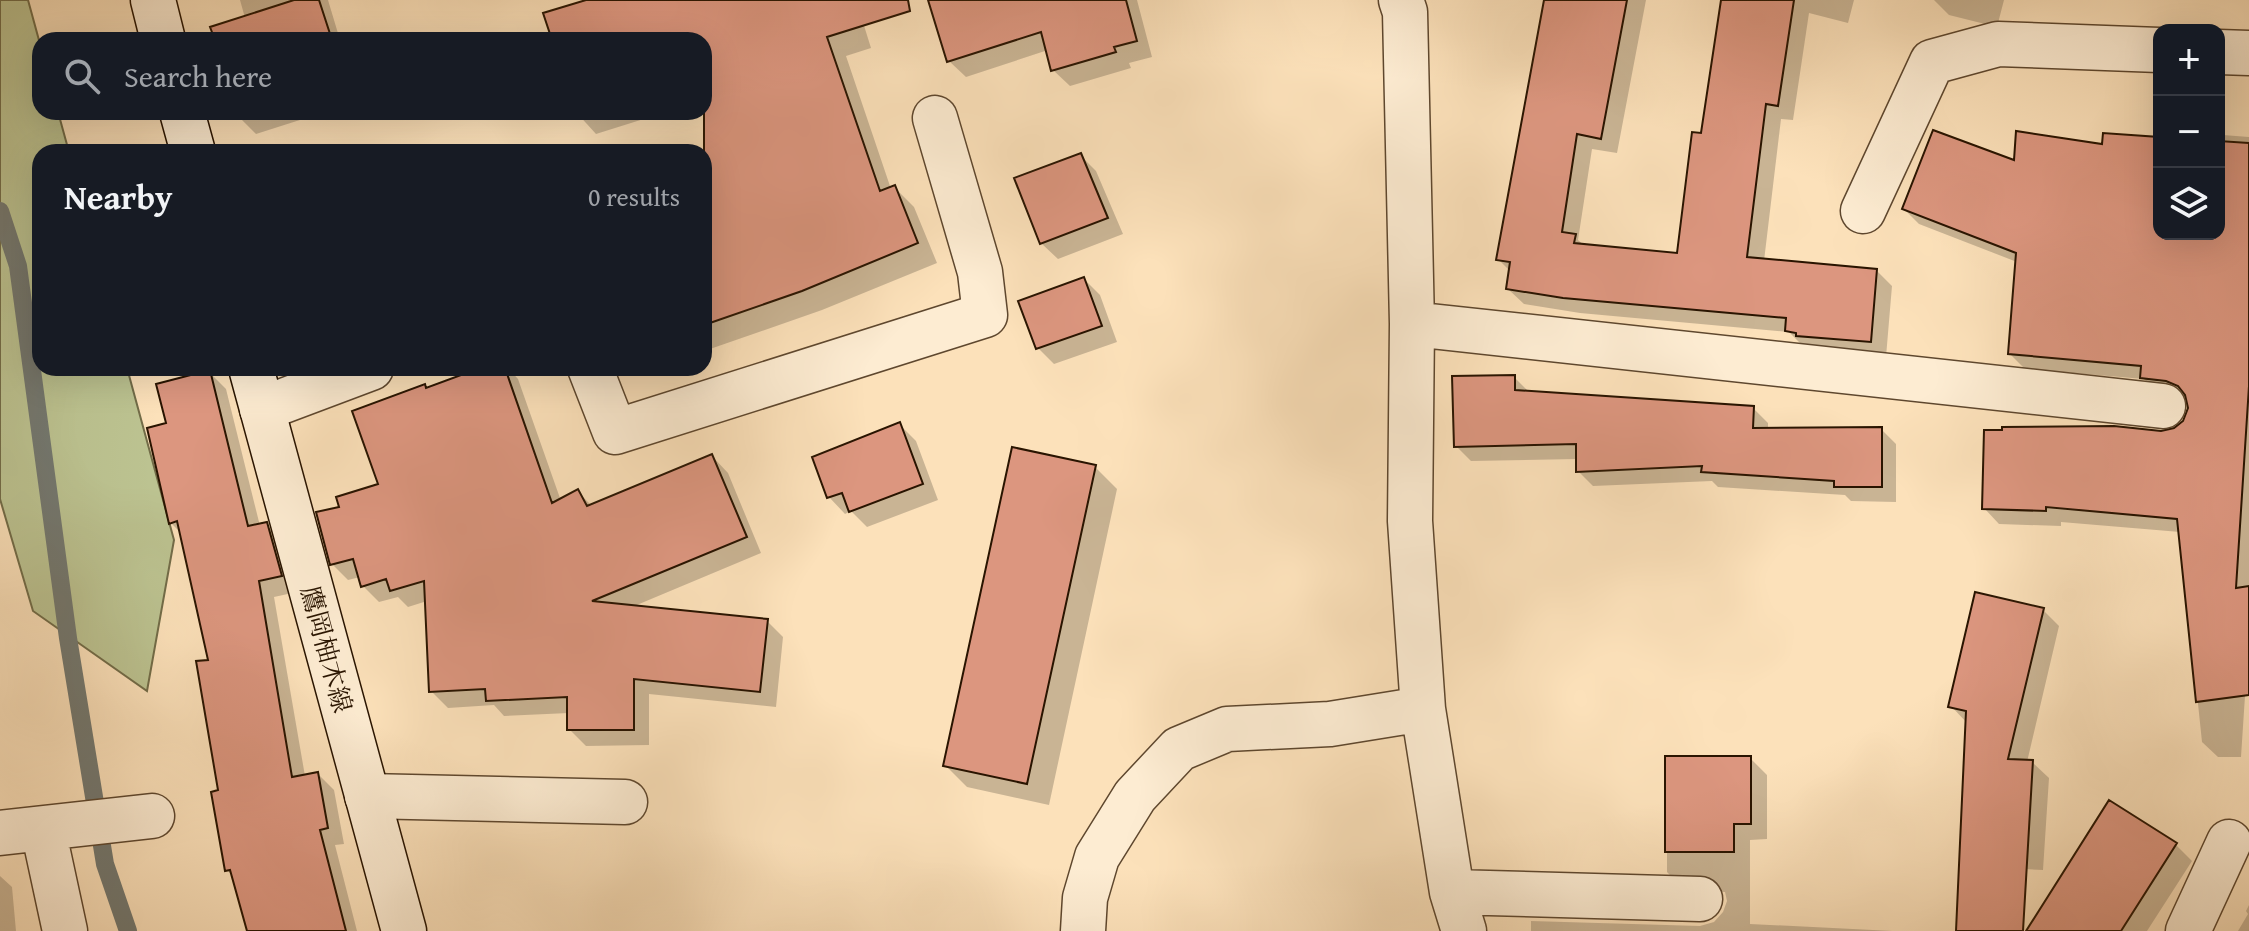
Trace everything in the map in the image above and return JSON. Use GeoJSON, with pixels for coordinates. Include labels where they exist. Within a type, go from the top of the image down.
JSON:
{"type":"FeatureCollection","features":[{"type":"Feature","properties":{"kind":"street"},"geometry":{"type":"LineString","coordinates":[[153,0],[161,32]]}},
{"type":"Feature","properties":{"kind":"street"},"geometry":{"type":"LineString","coordinates":[[1401,0],[1405,12],[1412,324],[1410,521],[1423,709],[1458,912],[1700,899]]}},
{"type":"Feature","properties":{"kind":"street"},"geometry":{"type":"LineString","coordinates":[[1863,211],[1932,62],[1998,44],[2153,50]]}},
{"type":"Feature","properties":{"kind":"street"},"geometry":{"type":"LineString","coordinates":[[2225,52],[2249,53]]}},
{"type":"Feature","properties":{"kind":"street"},"geometry":{"type":"LineString","coordinates":[[593,376],[615,432],[985,315],[980,272],[935,118]]}},
{"type":"Feature","properties":{"kind":"street"},"geometry":{"type":"LineString","coordinates":[[184,120],[191,144]]}},
{"type":"Feature","properties":{"kind":"street"},"geometry":{"type":"LineString","coordinates":[[1412,324],[2163,406]]}},
{"type":"Feature","properties":{"kind":"street"},"geometry":{"type":"LineString","coordinates":[[257,388],[325,376]]}},
{"type":"Feature","properties":{"kind":"street","name":"鷹岡柚木線"},"geometry":{"type":"LineString","coordinates":[[257,388],[404,931]]}},
{"type":"Feature","properties":{"kind":"street"},"geometry":{"type":"LineString","coordinates":[[1083,931],[1085,898],[1097,857],[1135,796],[1179,749],[1227,729],[1330,724],[1423,709]]}},
{"type":"Feature","properties":{"kind":"street"},"geometry":{"type":"LineString","coordinates":[[367,796],[625,802]]}},
{"type":"Feature","properties":{"kind":"street"},"geometry":{"type":"LineString","coordinates":[[0,833],[152,816]]}},
{"type":"Feature","properties":{"kind":"street"},"geometry":{"type":"LineString","coordinates":[[43,829],[65,931]]}},
{"type":"Feature","properties":{"kind":"street"},"geometry":{"type":"LineString","coordinates":[[2188,931],[2229,842]]}},
{"type":"Feature","properties":{"kind":"green space"},"geometry":{"type":"Polygon","coordinates":[[[0,0],[28,0],[37,32],[32,32],[32,120],[60,120],[67,144],[32,144],[32,376],[129,376],[174,540],[147,691],[33,611],[0,499],[0,0]]]}},
{"type":"Feature","properties":{"kind":"building"},"geometry":{"type":"Polygon","coordinates":[[[294,0],[319,0],[329,32],[212,32],[210,27],[294,0]]]}},
{"type":"Feature","properties":{"kind":"building"},"geometry":{"type":"Polygon","coordinates":[[[586,0],[908,0],[910,11],[827,37],[880,191],[895,185],[918,243],[802,291],[712,322],[712,144],[704,144],[704,120],[712,120],[712,32],[549,32],[543,13],[586,0]]]}},
{"type":"Feature","properties":{"kind":"building"},"geometry":{"type":"Polygon","coordinates":[[[928,0],[1126,0],[1137,41],[1114,47],[1116,52],[1051,71],[1041,32],[947,62],[928,0]]]}},
{"type":"Feature","properties":{"kind":"building"},"geometry":{"type":"Polygon","coordinates":[[[1544,0],[1627,0],[1601,139],[1577,134],[1562,232],[1576,234],[1574,243],[1677,253],[1692,132],[1701,133],[1721,0],[1794,0],[1778,106],[1766,104],[1747,257],[1877,269],[1871,342],[1796,336],[1796,333],[1785,331],[1786,318],[1563,298],[1506,289],[1510,262],[1496,260],[1544,0]]]}},
{"type":"Feature","properties":{"kind":"building"},"geometry":{"type":"Polygon","coordinates":[[[1933,130],[2014,160],[2016,131],[2102,144],[2103,133],[2153,137],[2153,240],[2225,240],[2225,141],[2249,143],[2249,386],[2236,588],[2249,586],[2249,695],[2196,702],[2177,519],[2046,507],[2046,511],[1982,509],[1984,430],[2002,430],[2002,427],[2114,426],[2161,431],[2174,428],[2183,421],[2188,408],[2185,395],[2178,386],[2166,381],[2140,378],[2141,366],[2008,354],[2016,253],[1902,209],[1933,130]]]}},
{"type":"Feature","properties":{"kind":"building"},"geometry":{"type":"Polygon","coordinates":[[[1081,153],[1108,218],[1040,244],[1014,178],[1081,153]]]}},
{"type":"Feature","properties":{"kind":"building"},"geometry":{"type":"Polygon","coordinates":[[[1084,277],[1102,326],[1036,349],[1018,301],[1084,277]]]}},
{"type":"Feature","properties":{"kind":"building"},"geometry":{"type":"Polygon","coordinates":[[[1515,375],[1515,390],[1754,406],[1753,428],[1882,427],[1882,487],[1834,487],[1834,481],[1701,472],[1702,466],[1576,472],[1576,444],[1454,447],[1452,376],[1515,375]]]}},
{"type":"Feature","properties":{"kind":"building"},"geometry":{"type":"Polygon","coordinates":[[[187,376],[211,376],[248,526],[267,522],[282,576],[259,581],[292,777],[318,772],[328,828],[320,830],[346,931],[247,931],[230,870],[225,871],[211,792],[218,790],[196,661],[208,660],[177,521],[169,524],[147,428],[166,423],[156,384],[187,376]]]}},
{"type":"Feature","properties":{"kind":"building"},"geometry":{"type":"Polygon","coordinates":[[[458,376],[508,376],[552,503],[578,489],[587,506],[712,454],[747,537],[592,601],[768,619],[760,692],[634,679],[634,730],[567,730],[567,697],[486,701],[485,689],[429,692],[424,581],[390,591],[386,579],[361,587],[353,559],[330,565],[316,512],[339,507],[336,497],[378,484],[352,411],[425,384],[426,388],[458,376]]]}},
{"type":"Feature","properties":{"kind":"building"},"geometry":{"type":"Polygon","coordinates":[[[900,422],[923,484],[849,512],[842,493],[827,498],[812,457],[900,422]]]}},
{"type":"Feature","properties":{"kind":"building"},"geometry":{"type":"Polygon","coordinates":[[[1012,447],[1096,465],[1027,784],[943,766],[1012,447]]]}},
{"type":"Feature","properties":{"kind":"building"},"geometry":{"type":"Polygon","coordinates":[[[1975,592],[2044,608],[2008,759],[2033,760],[2023,931],[1956,931],[1966,711],[1948,707],[1975,592]]]}},
{"type":"Feature","properties":{"kind":"building"},"geometry":{"type":"Polygon","coordinates":[[[1665,756],[1751,756],[1751,824],[1734,824],[1734,852],[1665,852],[1665,756]]]}},
{"type":"Feature","properties":{"kind":"building"},"geometry":{"type":"Polygon","coordinates":[[[2109,800],[2177,843],[2121,931],[2026,931],[2109,800]]]}},
{"type":"Feature","properties":{"kind":"waterway"},"geometry":{"type":"LineString","coordinates":[[0,211],[18,266],[32,370]]}},
{"type":"Feature","properties":{"kind":"waterway"},"geometry":{"type":"LineString","coordinates":[[33,376],[68,638],[105,864],[128,931]]}}]}
